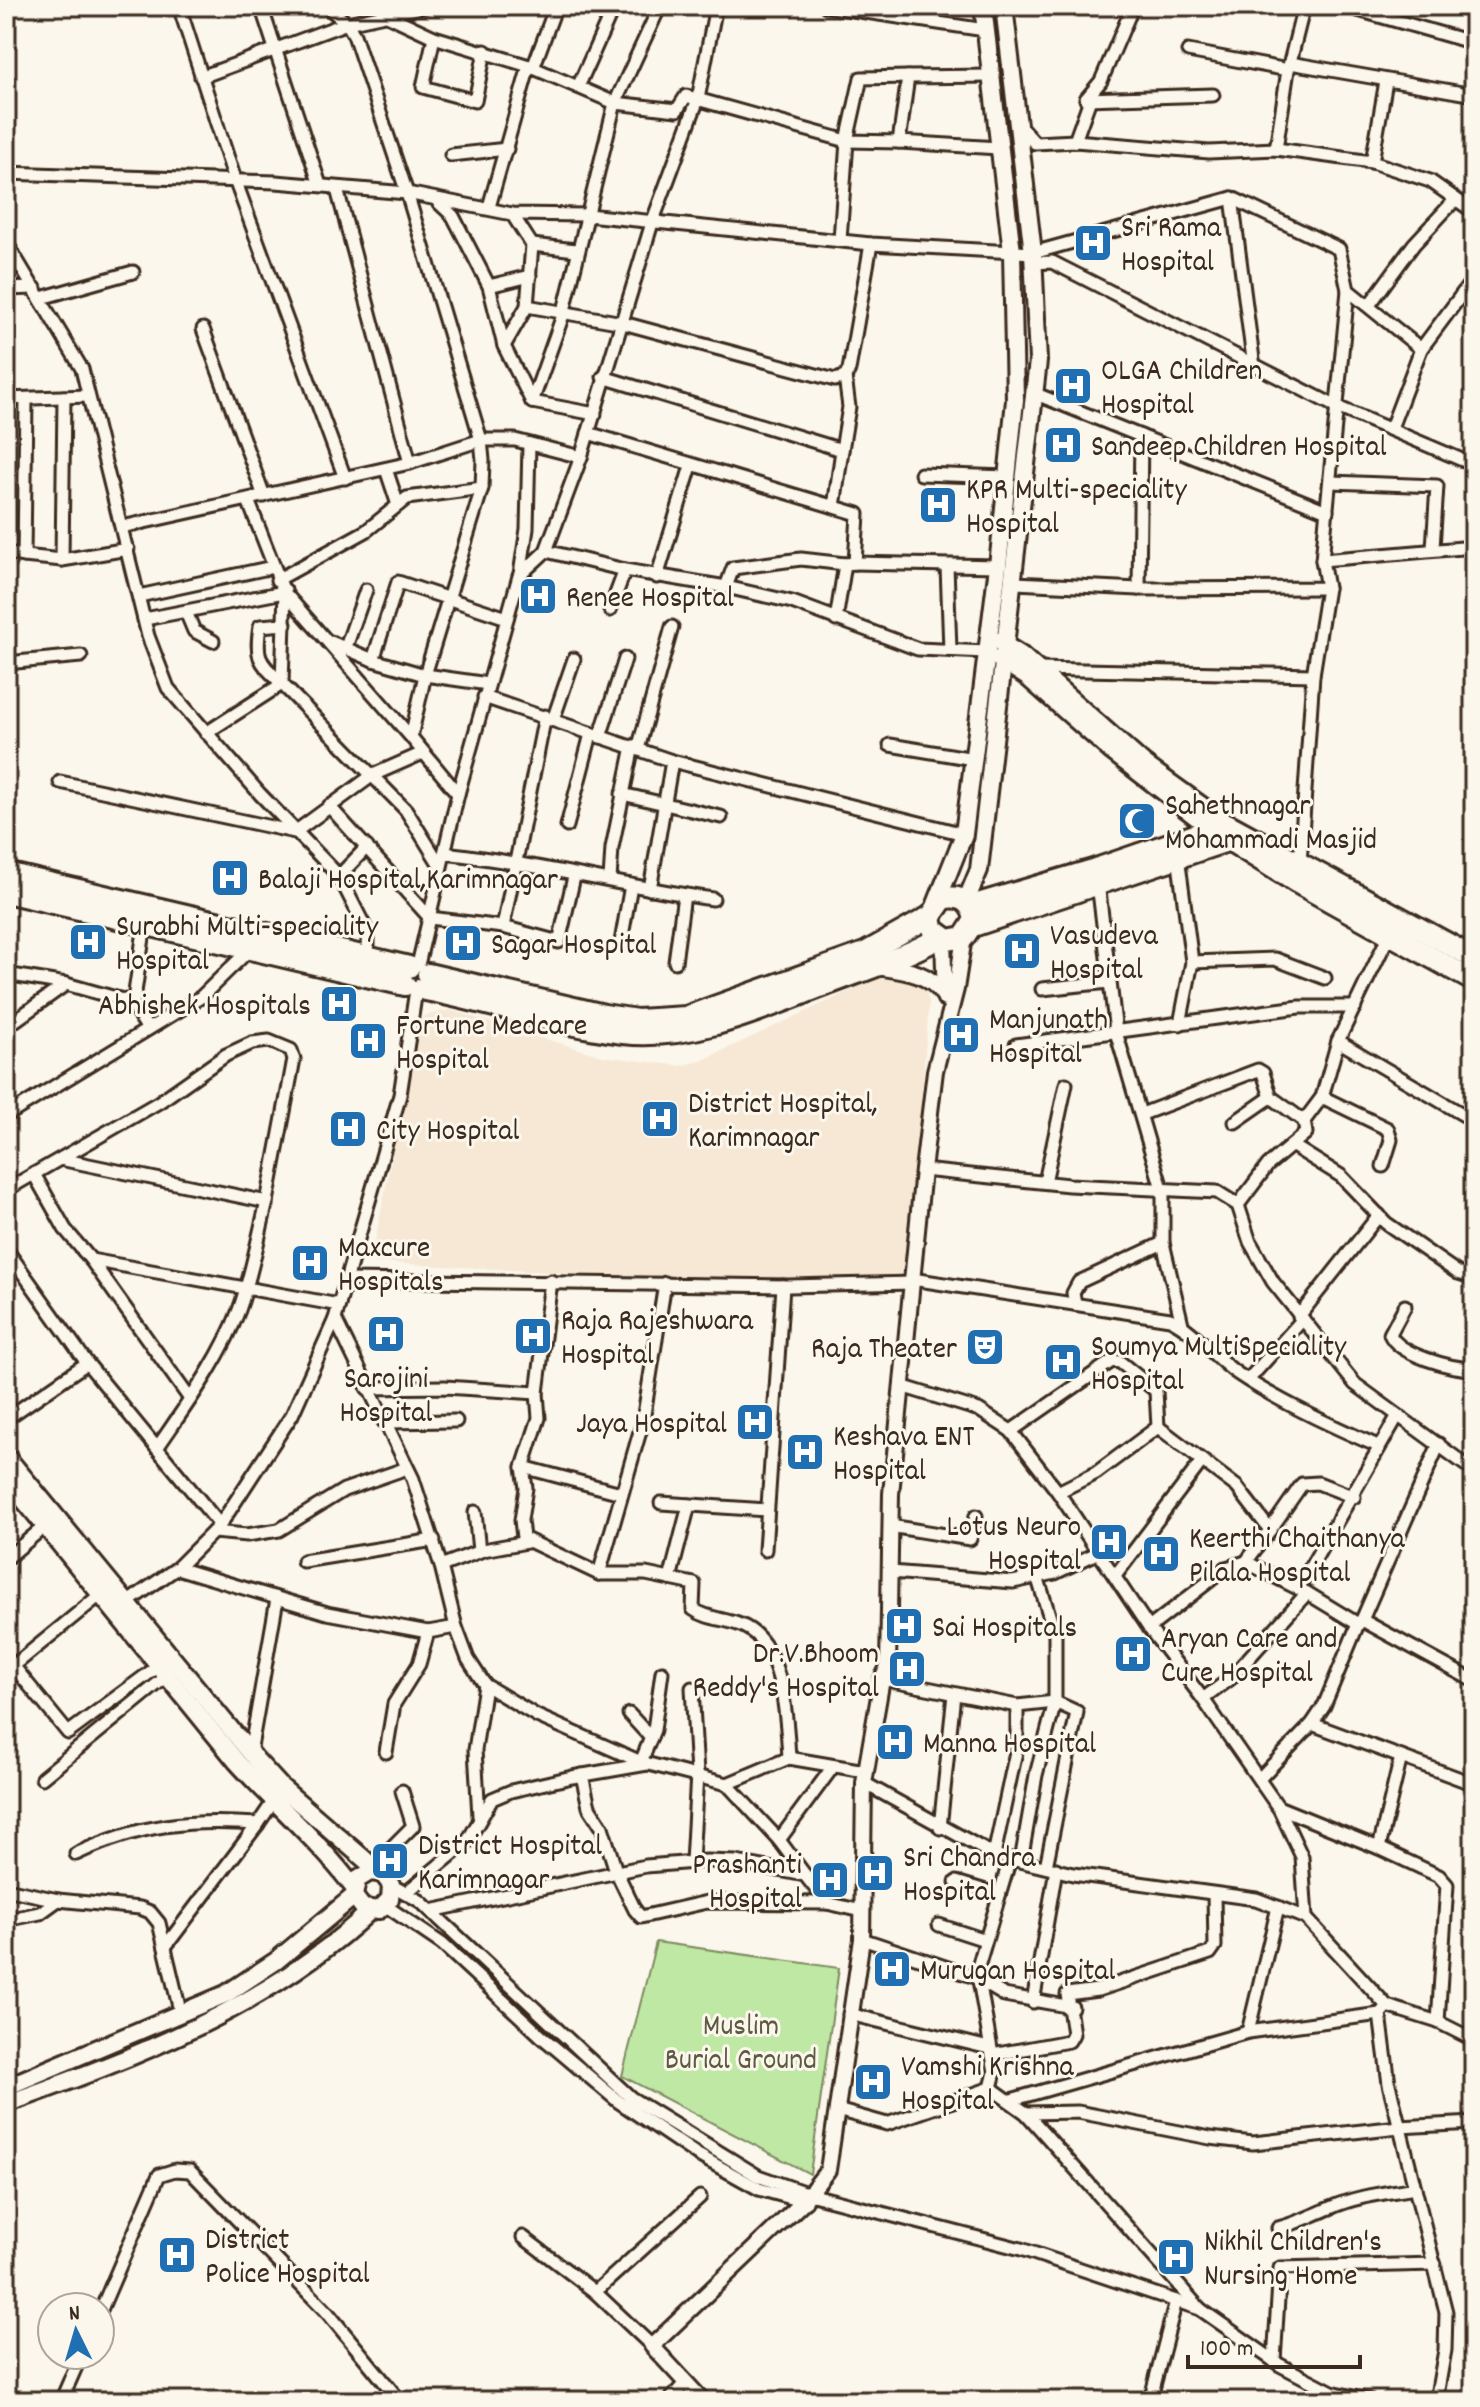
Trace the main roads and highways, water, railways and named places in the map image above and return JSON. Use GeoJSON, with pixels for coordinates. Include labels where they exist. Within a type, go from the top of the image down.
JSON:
{"type":"FeatureCollection","features":[{"type":"Feature","properties":{"kind":"highway"},"geometry":{"type":"LineString","coordinates":[[934,910],[933,929],[960,924],[1178,856],[1229,832]]}},
{"type":"Feature","properties":{"kind":"highway"},"geometry":{"type":"LineString","coordinates":[[1229,832],[1389,935],[1474,981]]}},
{"type":"Feature","properties":{"kind":"highway"},"geometry":{"type":"LineString","coordinates":[[6,873],[368,956],[416,978],[591,1028],[626,1033],[669,1033],[733,1018],[877,966],[960,924],[1229,832],[1300,863],[1474,958]]}},
{"type":"Feature","properties":{"kind":"highway"},"geometry":{"type":"LineString","coordinates":[[6,892],[249,950],[416,978],[604,1015],[663,1019],[686,1017],[733,1002],[865,953],[951,897],[960,924]]}},
{"type":"Feature","properties":{"kind":"main road"},"geometry":{"type":"LineString","coordinates":[[934,910],[964,834],[998,566],[1017,358],[1012,252],[983,6]]}},
{"type":"Feature","properties":{"kind":"main road"},"geometry":{"type":"LineString","coordinates":[[960,924],[979,870],[1036,394],[1033,258],[1004,6]]}},
{"type":"Feature","properties":{"kind":"main road"},"geometry":{"type":"LineString","coordinates":[[988,645],[1037,669],[1144,764],[1229,832]]}},
{"type":"Feature","properties":{"kind":"main road"},"geometry":{"type":"LineString","coordinates":[[1006,654],[1027,677],[1111,751],[1229,832]]}},
{"type":"Feature","properties":{"kind":"main road"},"geometry":{"type":"LineString","coordinates":[[877,966],[922,976],[938,986],[945,996]]}},
{"type":"Feature","properties":{"kind":"main road"},"geometry":{"type":"LineString","coordinates":[[6,1456],[250,1753],[280,1786],[381,1875],[390,1899],[318,1955],[237,2008],[75,2079],[6,2104]]}},
{"type":"Feature","properties":{"kind":"main road"},"geometry":{"type":"LineString","coordinates":[[6,1478],[273,1802],[314,1837],[354,1892],[357,1903],[378,1908]]}},
{"type":"Feature","properties":{"kind":"main road"},"geometry":{"type":"LineString","coordinates":[[6,2087],[181,2015],[255,1976],[354,1892],[363,1875],[381,1875]]}},
{"type":"Feature","properties":{"kind":"place","name":"Sri Rama Hospital"},"geometry":{"type":"Point","coordinates":[1093,243]}},
{"type":"Feature","properties":{"kind":"place","name":"OLGA Children Hospital"},"geometry":{"type":"Point","coordinates":[1073,386]}},
{"type":"Feature","properties":{"kind":"place","name":"Sandeep Children Hospital"},"geometry":{"type":"Point","coordinates":[1063,445]}},
{"type":"Feature","properties":{"kind":"place","name":"KPR Multi-speciality Hospital"},"geometry":{"type":"Point","coordinates":[938,505]}},
{"type":"Feature","properties":{"kind":"place","name":"Renee Hospital"},"geometry":{"type":"Point","coordinates":[538,596]}},
{"type":"Feature","properties":{"kind":"place","name":"Sahethnagar Mohammadi Masjid"},"geometry":{"type":"Point","coordinates":[1137,821]}},
{"type":"Feature","properties":{"kind":"place","name":"Balaji Hospital,Karimnagar"},"geometry":{"type":"Point","coordinates":[230,878]}},
{"type":"Feature","properties":{"kind":"place","name":"Surabhi Multi-speciality Hospital"},"geometry":{"type":"Point","coordinates":[88,942]}},
{"type":"Feature","properties":{"kind":"place","name":"Sagar Hospital"},"geometry":{"type":"Point","coordinates":[463,943]}},
{"type":"Feature","properties":{"kind":"place","name":"Vasudeva Hospital"},"geometry":{"type":"Point","coordinates":[1022,951]}},
{"type":"Feature","properties":{"kind":"place","name":"Abhishek Hospitals"},"geometry":{"type":"Point","coordinates":[339,1004]}},
{"type":"Feature","properties":{"kind":"place","name":"Manjunath Hospital"},"geometry":{"type":"Point","coordinates":[961,1035]}},
{"type":"Feature","properties":{"kind":"place","name":"Fortune Medcare Hospital"},"geometry":{"type":"Point","coordinates":[368,1041]}},
{"type":"Feature","properties":{"kind":"place","name":"District Hospital, Karimnagar"},"geometry":{"type":"Point","coordinates":[660,1119]}},
{"type":"Feature","properties":{"kind":"place","name":"City Hospital"},"geometry":{"type":"Point","coordinates":[348,1129]}},
{"type":"Feature","properties":{"kind":"place","name":"Maxcure Hospitals"},"geometry":{"type":"Point","coordinates":[310,1263]}},
{"type":"Feature","properties":{"kind":"place","name":"Sarojini Hospital"},"geometry":{"type":"Point","coordinates":[386,1334]}},
{"type":"Feature","properties":{"kind":"place","name":"Raja Rajeshwara Hospital"},"geometry":{"type":"Point","coordinates":[533,1336]}},
{"type":"Feature","properties":{"kind":"place","name":"Raja Theater"},"geometry":{"type":"Point","coordinates":[985,1347]}},
{"type":"Feature","properties":{"kind":"place","name":"Soumya MultiSpeciality Hospital"},"geometry":{"type":"Point","coordinates":[1063,1362]}},
{"type":"Feature","properties":{"kind":"place","name":"Jaya Hospital"},"geometry":{"type":"Point","coordinates":[755,1422]}},
{"type":"Feature","properties":{"kind":"place","name":"Keshava ENT Hospital"},"geometry":{"type":"Point","coordinates":[805,1452]}},
{"type":"Feature","properties":{"kind":"place","name":"Lotus Neuro Hospital"},"geometry":{"type":"Point","coordinates":[1109,1542]}},
{"type":"Feature","properties":{"kind":"place","name":"Keerthi Chaithanya Pilala Hospital"},"geometry":{"type":"Point","coordinates":[1161,1554]}},
{"type":"Feature","properties":{"kind":"place","name":"Sai Hospitals"},"geometry":{"type":"Point","coordinates":[904,1626]}},
{"type":"Feature","properties":{"kind":"place","name":"Aryan Care and Cure Hospital"},"geometry":{"type":"Point","coordinates":[1133,1654]}},
{"type":"Feature","properties":{"kind":"place","name":"Dr.V.Bhoom Reddy's Hospital"},"geometry":{"type":"Point","coordinates":[907,1669]}},
{"type":"Feature","properties":{"kind":"place","name":"Manna Hospital"},"geometry":{"type":"Point","coordinates":[895,1742]}},
{"type":"Feature","properties":{"kind":"place","name":"District Hospital Karimnagar"},"geometry":{"type":"Point","coordinates":[390,1861]}},
{"type":"Feature","properties":{"kind":"place","name":"Sri Chandra Hospital"},"geometry":{"type":"Point","coordinates":[875,1873]}},
{"type":"Feature","properties":{"kind":"place","name":"Prashanti Hospital"},"geometry":{"type":"Point","coordinates":[830,1880]}},
{"type":"Feature","properties":{"kind":"place","name":"Murugan Hospital"},"geometry":{"type":"Point","coordinates":[892,1969]}},
{"type":"Feature","properties":{"kind":"place","name":"Vamshi Krishna Hospital"},"geometry":{"type":"Point","coordinates":[873,2082]}},
{"type":"Feature","properties":{"kind":"place","name":"District Police Hospital"},"geometry":{"type":"Point","coordinates":[177,2255]}},
{"type":"Feature","properties":{"kind":"place","name":"Nikhil Children's Nursing Home"},"geometry":{"type":"Point","coordinates":[1176,2257]}},
{"type":"Feature","properties":{"kind":"park label","name":"Muslim Burial Ground"},"geometry":{"type":"Point","coordinates":[741,2041]}}]}
